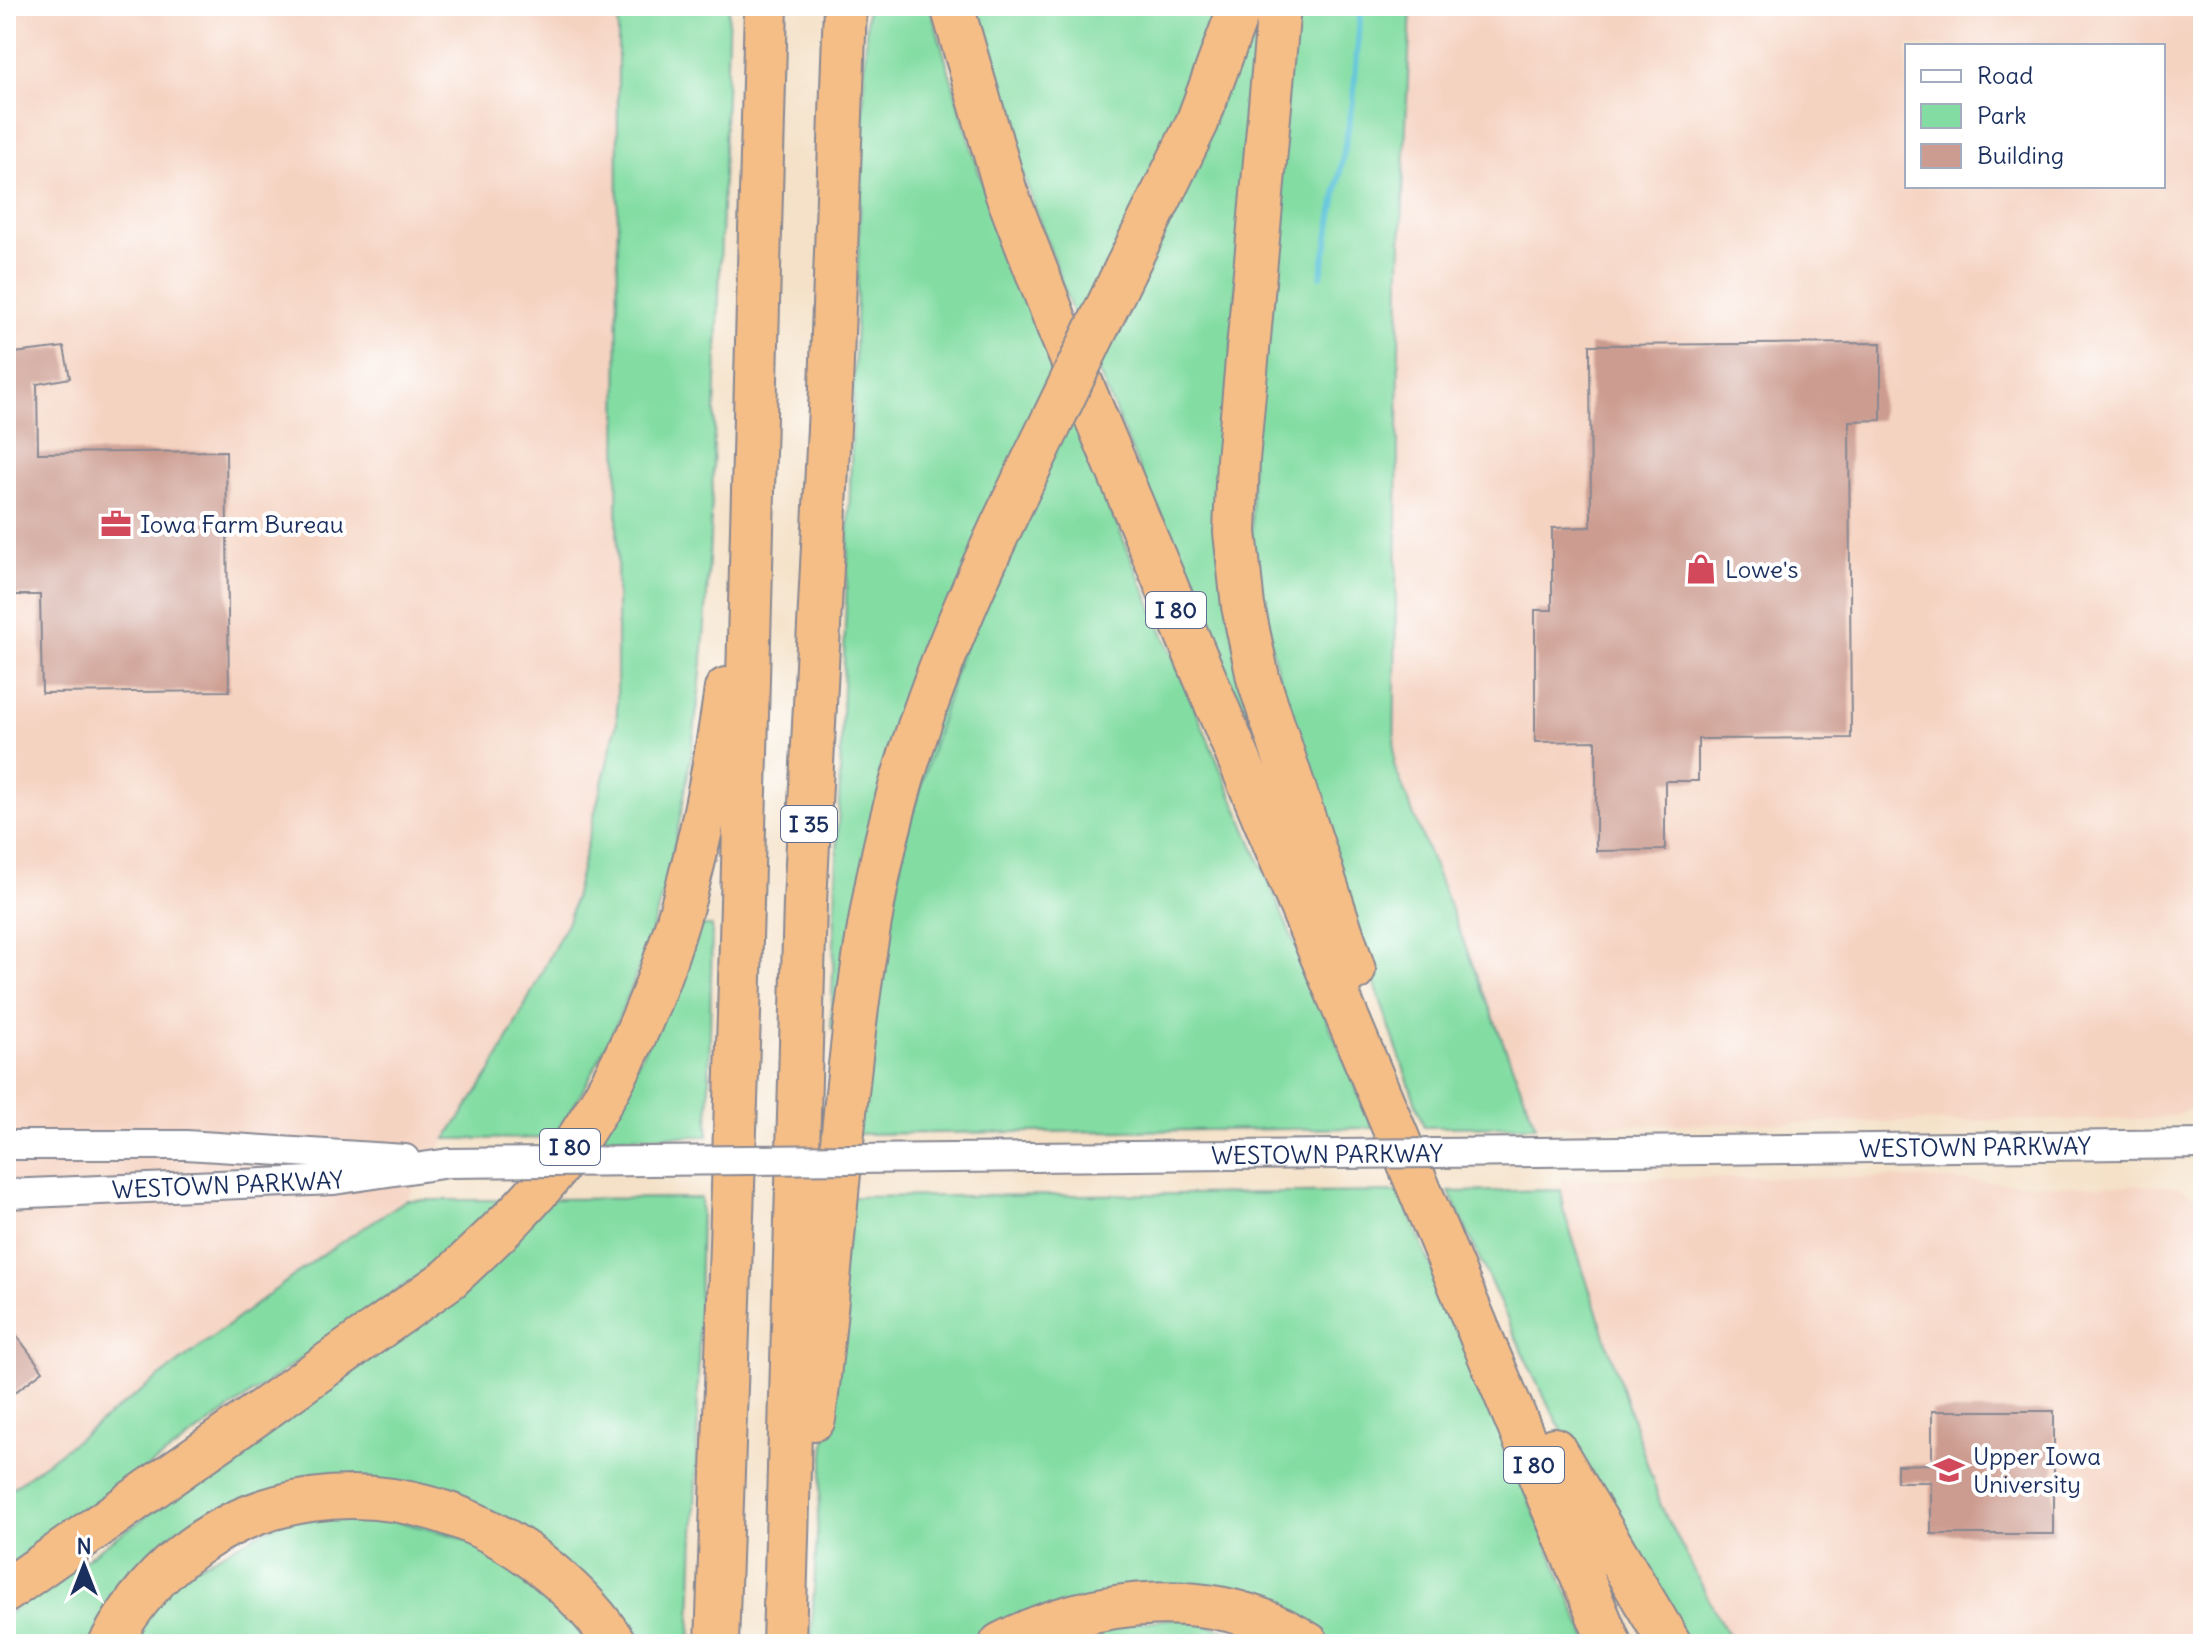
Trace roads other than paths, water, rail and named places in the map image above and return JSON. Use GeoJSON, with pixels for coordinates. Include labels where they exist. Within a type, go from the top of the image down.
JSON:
{"type":"FeatureCollection","features":[{"type":"Feature","properties":{"kind":"highway","name":"I 80"},"geometry":{"type":"LineString","coordinates":[[6,1591],[450,1278],[506,1226],[572,1145],[611,1086],[658,985],[697,849],[720,727],[754,457],[766,6]]}},
{"type":"Feature","properties":{"kind":"highway","name":"I 35"},"geometry":{"type":"LineString","coordinates":[[784,1643],[805,903],[831,388],[845,6]]}},
{"type":"Feature","properties":{"kind":"highway","name":"I 80"},"geometry":{"type":"LineString","coordinates":[[952,6],[1006,192],[1060,332],[1610,1644]]}},
{"type":"Feature","properties":{"kind":"highway"},"geometry":{"type":"LineString","coordinates":[[784,1643],[823,1349],[855,1023],[880,871],[921,718],[953,631],[1197,123],[1240,6]]}},
{"type":"Feature","properties":{"kind":"highway"},"geometry":{"type":"LineString","coordinates":[[1279,6],[1238,460],[1235,532],[1243,606],[1258,678],[1358,983],[1425,1204]]}},
{"type":"Feature","properties":{"kind":"highway"},"geometry":{"type":"LineString","coordinates":[[717,1644],[754,457]]}},
{"type":"Feature","properties":{"kind":"highway"},"geometry":{"type":"LineString","coordinates":[[1459,1285],[1490,1318],[1573,1486],[1670,1644]]}},
{"type":"Feature","properties":{"kind":"highway"},"geometry":{"type":"LineString","coordinates":[[110,1644],[156,1579],[201,1541],[226,1525],[258,1512],[317,1498],[377,1496],[437,1507],[506,1540],[565,1584],[615,1644]]}},
{"type":"Feature","properties":{"kind":"highway"},"geometry":{"type":"LineString","coordinates":[[1001,1644],[1054,1621],[1088,1611],[1159,1603],[1212,1607],[1240,1613],[1293,1634],[1308,1644]]}},
{"type":"Feature","properties":{"kind":"street","name":"WESTOWN PARKWAY"},"geometry":{"type":"LineString","coordinates":[[6,1145],[202,1145],[449,1163],[2203,1144]]}},
{"type":"Feature","properties":{"kind":"street","name":"WESTOWN PARKWAY"},"geometry":{"type":"LineString","coordinates":[[6,1194],[334,1180],[449,1163]]}},
{"type":"Feature","properties":{"kind":"waterway"},"geometry":{"type":"LineString","coordinates":[[1321,276],[1353,102],[1361,6]]}},
{"type":"Feature","properties":{"kind":"place","name":"Iowa Farm Bureau"},"geometry":{"type":"Point","coordinates":[116,524]}},
{"type":"Feature","properties":{"kind":"place","name":"Lowe's"},"geometry":{"type":"Point","coordinates":[1701,569]}},
{"type":"Feature","properties":{"kind":"place","name":"Upper Iowa University"},"geometry":{"type":"Point","coordinates":[1949,1470]}}]}
